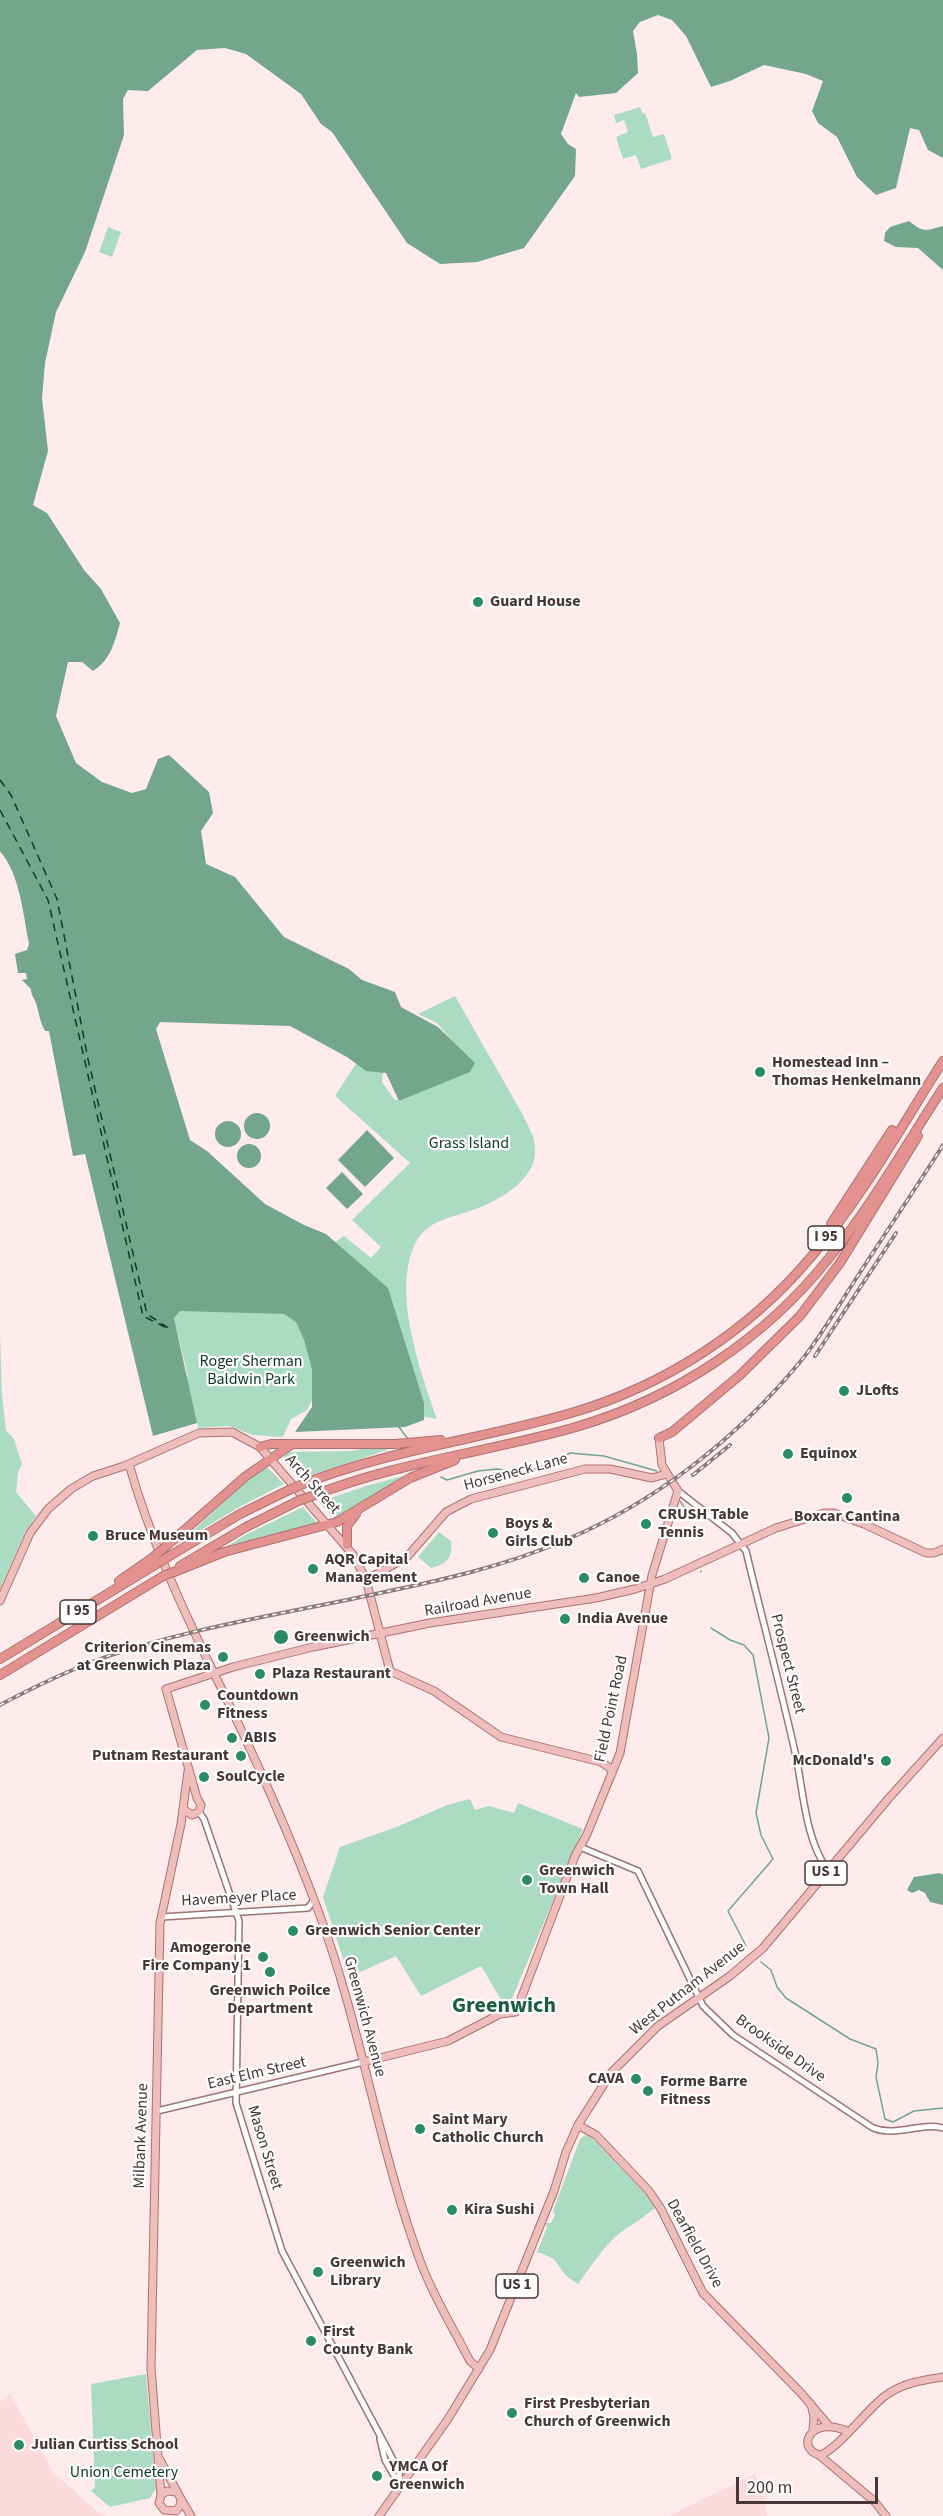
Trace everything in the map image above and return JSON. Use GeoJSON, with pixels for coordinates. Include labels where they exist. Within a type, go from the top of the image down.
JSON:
{"type":"FeatureCollection","features":[{"type":"Feature","properties":{"kind":"highway","name":"I 95"},"geometry":{"type":"LineString","coordinates":[[0,1659],[154,1561],[168,1557],[240,1514],[289,1490],[367,1462],[585,1409],[654,1381],[709,1349],[751,1318],[789,1283],[812,1257],[842,1217],[943,1061]]}},
{"type":"Feature","properties":{"kind":"highway","name":"I 95"},"geometry":{"type":"LineString","coordinates":[[0,1675],[246,1527],[298,1501],[356,1480],[451,1459],[591,1422],[654,1398],[715,1363],[770,1321],[807,1284],[850,1230],[943,1089]]}},
{"type":"Feature","properties":{"kind":"highway"},"geometry":{"type":"LineString","coordinates":[[659,1438],[672,1432],[753,1364],[790,1328],[810,1304],[849,1250],[943,1089]]}},
{"type":"Feature","properties":{"kind":"highway"},"geometry":{"type":"LineString","coordinates":[[812,1257],[892,1130]]}},
{"type":"Feature","properties":{"kind":"highway"},"geometry":{"type":"LineString","coordinates":[[260,1447],[271,1444],[442,1442]]}},
{"type":"Feature","properties":{"kind":"highway"},"geometry":{"type":"LineString","coordinates":[[154,1561],[164,1548],[246,1476],[292,1444]]}},
{"type":"Feature","properties":{"kind":"highway"},"geometry":{"type":"LineString","coordinates":[[174,1571],[224,1552],[328,1525],[418,1474],[451,1459]]}},
{"type":"Feature","properties":{"kind":"highway"},"geometry":{"type":"LineString","coordinates":[[347,1545],[346,1529],[350,1520],[380,1496]]}},
{"type":"Feature","properties":{"kind":"main road","name":"Arch Street"},"geometry":{"type":"LineString","coordinates":[[0,1601],[27,1539],[48,1509],[81,1482],[208,1431],[232,1432],[260,1447],[347,1545],[366,1580],[387,1666],[392,1672],[434,1691],[501,1737],[601,1762],[610,1768],[612,1774]]}},
{"type":"Feature","properties":{"kind":"main road"},"geometry":{"type":"LineString","coordinates":[[659,1438],[659,1455],[666,1474],[678,1491]]}},
{"type":"Feature","properties":{"kind":"main road","name":"Greenwich Avenue"},"geometry":{"type":"LineString","coordinates":[[129,1464],[158,1553],[194,1636],[282,1820],[314,1900],[341,1979],[388,2159],[422,2265],[470,2361],[479,2368]]}},
{"type":"Feature","properties":{"kind":"main road","name":"Horseneck Lane"},"geometry":{"type":"LineString","coordinates":[[366,1580],[407,1557],[446,1512],[471,1498],[585,1469],[610,1469],[652,1478],[666,1474]]}},
{"type":"Feature","properties":{"kind":"main road","name":"Field Point Road"},"geometry":{"type":"LineString","coordinates":[[363,2062],[448,2041],[500,2014],[516,2012],[580,1847],[620,1753],[651,1584],[678,1491]]}},
{"type":"Feature","properties":{"kind":"main road","name":"Railroad Avenue"},"geometry":{"type":"LineString","coordinates":[[166,1689],[289,1652],[465,1616],[596,1598],[651,1584],[782,1526],[830,1513],[864,1524],[919,1550],[934,1553],[943,1549]]}},
{"type":"Feature","properties":{"kind":"main road","name":"Mason Street"},"geometry":{"type":"LineString","coordinates":[[166,1689],[197,1798],[201,1805],[196,1814]]}},
{"type":"Feature","properties":{"kind":"main road","name":"West Putnam Avenue"},"geometry":{"type":"LineString","coordinates":[[400,2486],[462,2396],[490,2350],[554,2191],[566,2152],[578,2125],[611,2073],[658,2026],[730,1976],[763,1948],[943,1738]]}},
{"type":"Feature","properties":{"kind":"main road","name":"Mason Street"},"geometry":{"type":"LineString","coordinates":[[183,1809],[189,1768]]}},
{"type":"Feature","properties":{"kind":"main road"},"geometry":{"type":"LineString","coordinates":[[184,1799],[197,1798]]}},
{"type":"Feature","properties":{"kind":"main road"},"geometry":{"type":"LineString","coordinates":[[183,1809],[196,1814]]}},
{"type":"Feature","properties":{"kind":"main road","name":"Milbank Avenue"},"geometry":{"type":"LineString","coordinates":[[161,2495],[151,2368],[161,1917],[183,1809]]}},
{"type":"Feature","properties":{"kind":"main road"},"geometry":{"type":"LineString","coordinates":[[181,1824],[196,1814]]}},
{"type":"Feature","properties":{"kind":"main road","name":"Dearfield Drive"},"geometry":{"type":"LineString","coordinates":[[578,2125],[596,2135],[649,2191],[661,2209],[703,2293],[811,2404],[829,2426]]}},
{"type":"Feature","properties":{"kind":"main road"},"geometry":{"type":"LineString","coordinates":[[819,2455],[834,2446],[883,2397],[896,2389],[943,2377]]}},
{"type":"Feature","properties":{"kind":"main road"},"geometry":{"type":"LineString","coordinates":[[811,2404],[814,2417],[813,2431]]}},
{"type":"Feature","properties":{"kind":"main road"},"geometry":{"type":"LineString","coordinates":[[847,2431],[829,2426],[813,2431],[809,2437],[812,2452],[835,2467],[874,2501],[886,2516]]}},
{"type":"Feature","properties":{"kind":"main road"},"geometry":{"type":"LineString","coordinates":[[829,2426],[836,2436],[835,2467]]}},
{"type":"Feature","properties":{"kind":"main road","name":"Milbank Avenue"},"geometry":{"type":"LineString","coordinates":[[157,2452],[178,2496],[191,2516]]}},
{"type":"Feature","properties":{"kind":"main road","name":"US 1"},"geometry":{"type":"LineString","coordinates":[[379,2516],[400,2486]]}},
{"type":"Feature","properties":{"kind":"main road"},"geometry":{"type":"LineString","coordinates":[[167,2491],[178,2496],[178,2508],[173,2514],[160,2506],[161,2495],[167,2491]]}},
{"type":"Feature","properties":{"kind":"street","name":"Prospect Street"},"geometry":{"type":"LineString","coordinates":[[678,1491],[727,1528],[746,1551],[793,1743],[806,1818],[820,1859],[828,1871]]}},
{"type":"Feature","properties":{"kind":"street","name":"Mason Street"},"geometry":{"type":"LineString","coordinates":[[196,1814],[204,1818],[239,1921],[236,2103],[282,2251],[399,2471],[400,2486]]}},
{"type":"Feature","properties":{"kind":"street","name":"Brookside Drive"},"geometry":{"type":"LineString","coordinates":[[580,1847],[638,1871],[703,2006],[733,2035],[862,2122],[879,2130],[893,2132],[926,2127],[943,2128]]}},
{"type":"Feature","properties":{"kind":"street","name":"Havemeyer Place"},"geometry":{"type":"LineString","coordinates":[[161,1917],[308,1908],[314,1900]]}},
{"type":"Feature","properties":{"kind":"street","name":"East Elm Street"},"geometry":{"type":"LineString","coordinates":[[157,2111],[363,2062]]}},
{"type":"Feature","properties":{"kind":"shaded area"},"geometry":{"type":"Polygon","coordinates":[[[0,0],[943,0],[943,158],[928,150],[919,130],[910,128],[896,188],[876,195],[857,177],[837,137],[818,123],[812,111],[823,81],[806,74],[764,65],[711,87],[686,36],[672,20],[658,15],[640,22],[633,31],[638,73],[616,93],[579,97],[576,93],[561,134],[568,144],[576,149],[575,176],[524,248],[477,262],[440,264],[407,243],[332,132],[321,124],[301,94],[246,54],[225,48],[197,50],[148,91],[128,90],[123,99],[124,135],[85,252],[56,312],[45,363],[42,398],[48,451],[33,505],[47,513],[84,570],[101,589],[120,623],[111,650],[99,667],[93,671],[82,662],[68,662],[56,716],[76,763],[102,782],[132,793],[146,789],[158,759],[169,755],[209,792],[213,813],[201,831],[206,864],[235,877],[284,937],[349,969],[362,980],[395,992],[401,1007],[438,1027],[475,1063],[470,1072],[399,1101],[386,1073],[366,1071],[347,1057],[290,1026],[160,1022],[156,1029],[190,1140],[207,1151],[265,1204],[326,1234],[388,1288],[424,1403],[424,1420],[405,1427],[295,1432],[312,1407],[312,1370],[304,1340],[296,1322],[284,1314],[180,1311],[174,1318],[197,1423],[153,1436],[85,1154],[73,1156],[49,1031],[43,1028],[31,989],[22,980],[27,979],[26,973],[18,973],[15,954],[27,950],[29,944],[16,883],[0,851],[0,0]]]}},
{"type":"Feature","properties":{"kind":"shaded area"},"geometry":{"type":"Polygon","coordinates":[[[909,221],[926,230],[943,226],[943,270],[918,248],[896,247],[884,241],[885,233],[890,227],[909,221]]]}},
{"type":"Feature","properties":{"kind":"shaded area"},"geometry":{"type":"Polygon","coordinates":[[[257,1113],[266,1117],[270,1126],[266,1135],[257,1139],[248,1135],[244,1126],[248,1117],[257,1113]]]}},
{"type":"Feature","properties":{"kind":"shaded area"},"geometry":{"type":"Polygon","coordinates":[[[228,1121],[237,1125],[241,1134],[237,1143],[228,1147],[219,1143],[215,1134],[219,1125],[228,1121]]]}},
{"type":"Feature","properties":{"kind":"shaded area"},"geometry":{"type":"Polygon","coordinates":[[[367,1130],[394,1158],[365,1187],[338,1160],[367,1130]]]}},
{"type":"Feature","properties":{"kind":"shaded area"},"geometry":{"type":"Polygon","coordinates":[[[244,1144],[254,1144],[261,1151],[261,1161],[254,1168],[244,1168],[237,1161],[237,1151],[244,1144]]]}},
{"type":"Feature","properties":{"kind":"shaded area"},"geometry":{"type":"Polygon","coordinates":[[[342,1172],[363,1194],[347,1209],[326,1188],[342,1172]]]}},
{"type":"Feature","properties":{"kind":"shaded area"},"geometry":{"type":"Polygon","coordinates":[[[940,1873],[943,1875],[943,1905],[930,1902],[925,1893],[919,1890],[912,1893],[907,1890],[914,1877],[940,1873]]]}},
{"type":"Feature","properties":{"kind":"shaded area","name":"Julian Curtiss School"},"geometry":{"type":"Polygon","coordinates":[[[10,2393],[53,2472],[99,2513],[107,2516],[0,2516],[0,2402],[10,2393]]]}},
{"type":"Feature","properties":{"kind":"shaded area"},"geometry":{"type":"Polygon","coordinates":[[[755,2474],[765,2500],[767,2516],[669,2516],[755,2474]]]}},
{"type":"Feature","properties":{"kind":"green space"},"geometry":{"type":"Polygon","coordinates":[[[640,107],[643,114],[645,113],[653,137],[664,134],[672,159],[641,169],[636,155],[623,159],[616,137],[628,132],[624,120],[616,123],[614,115],[640,107]]]}},
{"type":"Feature","properties":{"kind":"green space"},"geometry":{"type":"Polygon","coordinates":[[[108,227],[121,232],[112,257],[99,252],[108,227]]]}},
{"type":"Feature","properties":{"kind":"green space","name":"Grass Island"},"geometry":{"type":"Polygon","coordinates":[[[455,996],[523,1115],[533,1136],[535,1149],[534,1161],[529,1171],[513,1189],[480,1207],[433,1225],[426,1229],[416,1242],[409,1262],[406,1283],[407,1306],[416,1354],[437,1419],[421,1416],[334,1243],[344,1236],[371,1258],[381,1247],[352,1220],[410,1163],[335,1096],[359,1059],[383,1067],[382,1082],[395,1100],[402,1100],[469,1060],[437,1023],[418,1014],[455,996]]]}},
{"type":"Feature","properties":{"kind":"green space","name":"Roger Sherman Baldwin Park"},"geometry":{"type":"Polygon","coordinates":[[[179,1311],[284,1314],[296,1322],[304,1340],[312,1370],[312,1400],[307,1410],[291,1419],[283,1437],[253,1435],[229,1426],[198,1428],[174,1318],[179,1311]]]}},
{"type":"Feature","properties":{"kind":"green space"},"geometry":{"type":"Polygon","coordinates":[[[0,1335],[6,1430],[14,1439],[22,1464],[18,1474],[16,1492],[36,1516],[25,1532],[0,1589],[0,1335]]]}},
{"type":"Feature","properties":{"kind":"green space"},"geometry":{"type":"Polygon","coordinates":[[[387,1447],[387,1450],[299,1479],[283,1458],[288,1452],[351,1451],[387,1447]]]}},
{"type":"Feature","properties":{"kind":"green space"},"geometry":{"type":"Polygon","coordinates":[[[262,1468],[268,1468],[284,1484],[241,1506],[178,1544],[262,1468]]]}},
{"type":"Feature","properties":{"kind":"green space"},"geometry":{"type":"Polygon","coordinates":[[[411,1474],[339,1518],[335,1519],[319,1502],[366,1486],[411,1474]]]}},
{"type":"Feature","properties":{"kind":"green space"},"geometry":{"type":"Polygon","coordinates":[[[303,1507],[317,1523],[315,1525],[227,1546],[245,1535],[303,1507]]]}},
{"type":"Feature","properties":{"kind":"green space"},"geometry":{"type":"Polygon","coordinates":[[[439,1532],[451,1541],[451,1552],[445,1562],[431,1568],[418,1557],[439,1532]]]}},
{"type":"Feature","properties":{"kind":"green space"},"geometry":{"type":"Polygon","coordinates":[[[470,1799],[475,1810],[489,1806],[514,1813],[518,1803],[583,1829],[509,2006],[506,2008],[481,1966],[421,1996],[396,1956],[349,1977],[323,1897],[340,1847],[399,1826],[447,1805],[470,1799]]]}},
{"type":"Feature","properties":{"kind":"green space"},"geometry":{"type":"Polygon","coordinates":[[[585,2135],[598,2144],[650,2199],[655,2208],[611,2241],[578,2284],[566,2276],[553,2259],[537,2252],[547,2227],[546,2223],[551,2223],[555,2215],[553,2211],[580,2139],[585,2135]]]}},
{"type":"Feature","properties":{"kind":"green space","name":"Union Cemetery"},"geometry":{"type":"Polygon","coordinates":[[[146,2374],[156,2488],[150,2498],[110,2507],[91,2491],[95,2487],[91,2384],[146,2374]]]}},
{"type":"Feature","properties":{"kind":"waterway"},"geometry":{"type":"LineString","coordinates":[[399,1427],[408,1439]]}},
{"type":"Feature","properties":{"kind":"waterway"},"geometry":{"type":"LineString","coordinates":[[441,1477],[447,1480],[478,1471],[497,1469],[523,1473],[570,1453],[604,1456],[657,1471]]}},
{"type":"Feature","properties":{"kind":"waterway"},"geometry":{"type":"LineString","coordinates":[[680,1501],[687,1511]]}},
{"type":"Feature","properties":{"kind":"waterway"},"geometry":{"type":"LineString","coordinates":[[711,1628],[730,1640],[744,1645],[753,1655],[769,1738],[756,1813],[761,1835],[773,1859],[728,1911],[746,1946]]}},
{"type":"Feature","properties":{"kind":"waterway"},"geometry":{"type":"LineString","coordinates":[[761,1962],[771,1970],[777,1987],[786,1998],[850,2039],[876,2049],[878,2063],[876,2077],[885,2119],[893,2122],[914,2111],[943,2108]]}},
{"type":"Feature","properties":{"kind":"ferry route"},"geometry":{"type":"LineString","coordinates":[[0,780],[11,795],[57,899],[88,1059],[147,1314],[173,1331]]}},
{"type":"Feature","properties":{"kind":"ferry route"},"geometry":{"type":"LineString","coordinates":[[0,810],[48,900],[143,1316],[167,1328]]}},
{"type":"Feature","properties":{"kind":"railway"},"geometry":{"type":"LineString","coordinates":[[0,1705],[74,1669],[133,1648],[168,1638],[403,1588],[496,1565],[563,1541],[630,1508],[662,1488],[722,1442],[776,1390],[824,1329],[943,1145]]}},
{"type":"Feature","properties":{"kind":"railway"},"geometry":{"type":"LineString","coordinates":[[815,1356],[896,1233]]}},
{"type":"Feature","properties":{"kind":"railway"},"geometry":{"type":"LineString","coordinates":[[693,1475],[730,1445]]}},
{"type":"Feature","properties":{"kind":"place","name":"Guard House"},"geometry":{"type":"Point","coordinates":[478,602]}},
{"type":"Feature","properties":{"kind":"place","name":"Homestead Inn – Thomas Henkelmann"},"geometry":{"type":"Point","coordinates":[760,1072]}},
{"type":"Feature","properties":{"kind":"place","name":"JLofts"},"geometry":{"type":"Point","coordinates":[844,1391]}},
{"type":"Feature","properties":{"kind":"place","name":"Equinox"},"geometry":{"type":"Point","coordinates":[788,1454]}},
{"type":"Feature","properties":{"kind":"place","name":"Boxcar Cantina"},"geometry":{"type":"Point","coordinates":[847,1498]}},
{"type":"Feature","properties":{"kind":"place","name":"CRUSH Table Tennis"},"geometry":{"type":"Point","coordinates":[646,1524]}},
{"type":"Feature","properties":{"kind":"place","name":"Boys & Girls Club"},"geometry":{"type":"Point","coordinates":[493,1533]}},
{"type":"Feature","properties":{"kind":"place","name":"Bruce Museum"},"geometry":{"type":"Point","coordinates":[93,1536]}},
{"type":"Feature","properties":{"kind":"place","name":"AQR Capital Management"},"geometry":{"type":"Point","coordinates":[313,1569]}},
{"type":"Feature","properties":{"kind":"place","name":"Canoe"},"geometry":{"type":"Point","coordinates":[584,1578]}},
{"type":"Feature","properties":{"kind":"place","name":"India Avenue"},"geometry":{"type":"Point","coordinates":[565,1619]}},
{"type":"Feature","properties":{"kind":"place","name":"Greenwich"},"geometry":{"type":"Point","coordinates":[281,1637]}},
{"type":"Feature","properties":{"kind":"place","name":"Criterion Cinemas at Greenwich Plaza"},"geometry":{"type":"Point","coordinates":[223,1657]}},
{"type":"Feature","properties":{"kind":"place","name":"Plaza Restaurant"},"geometry":{"type":"Point","coordinates":[260,1674]}},
{"type":"Feature","properties":{"kind":"place","name":"Countdown Fitness"},"geometry":{"type":"Point","coordinates":[205,1705]}},
{"type":"Feature","properties":{"kind":"place","name":"ABIS"},"geometry":{"type":"Point","coordinates":[232,1738]}},
{"type":"Feature","properties":{"kind":"place","name":"Putnam Restaurant"},"geometry":{"type":"Point","coordinates":[241,1756]}},
{"type":"Feature","properties":{"kind":"place","name":"McDonald's"},"geometry":{"type":"Point","coordinates":[886,1761]}},
{"type":"Feature","properties":{"kind":"place","name":"SoulCycle"},"geometry":{"type":"Point","coordinates":[204,1777]}},
{"type":"Feature","properties":{"kind":"place","name":"Greenwich Town Hall"},"geometry":{"type":"Point","coordinates":[527,1880]}},
{"type":"Feature","properties":{"kind":"place","name":"Greenwich Senior Center"},"geometry":{"type":"Point","coordinates":[293,1931]}},
{"type":"Feature","properties":{"kind":"place","name":"Amogerone Fire Company 1"},"geometry":{"type":"Point","coordinates":[263,1957]}},
{"type":"Feature","properties":{"kind":"place","name":"Greenwich Poilce Department"},"geometry":{"type":"Point","coordinates":[270,1972]}},
{"type":"Feature","properties":{"kind":"place","name":"CAVA"},"geometry":{"type":"Point","coordinates":[636,2079]}},
{"type":"Feature","properties":{"kind":"place","name":"Forme Barre Fitness"},"geometry":{"type":"Point","coordinates":[648,2091]}},
{"type":"Feature","properties":{"kind":"place","name":"Saint Mary Catholic Church"},"geometry":{"type":"Point","coordinates":[420,2129]}},
{"type":"Feature","properties":{"kind":"place","name":"Kira Sushi"},"geometry":{"type":"Point","coordinates":[452,2210]}},
{"type":"Feature","properties":{"kind":"place","name":"Greenwich Library"},"geometry":{"type":"Point","coordinates":[318,2272]}},
{"type":"Feature","properties":{"kind":"place","name":"First County Bank"},"geometry":{"type":"Point","coordinates":[311,2341]}},
{"type":"Feature","properties":{"kind":"place","name":"First Presbyterian Church of Greenwich"},"geometry":{"type":"Point","coordinates":[512,2413]}},
{"type":"Feature","properties":{"kind":"place","name":"Julian Curtiss School"},"geometry":{"type":"Point","coordinates":[19,2445]}},
{"type":"Feature","properties":{"kind":"place","name":"YMCA Of Greenwich"},"geometry":{"type":"Point","coordinates":[377,2476]}},
{"type":"Feature","properties":{"kind":"district","name":"Greenwich"},"geometry":{"type":"Point","coordinates":[504,2007]}}]}
